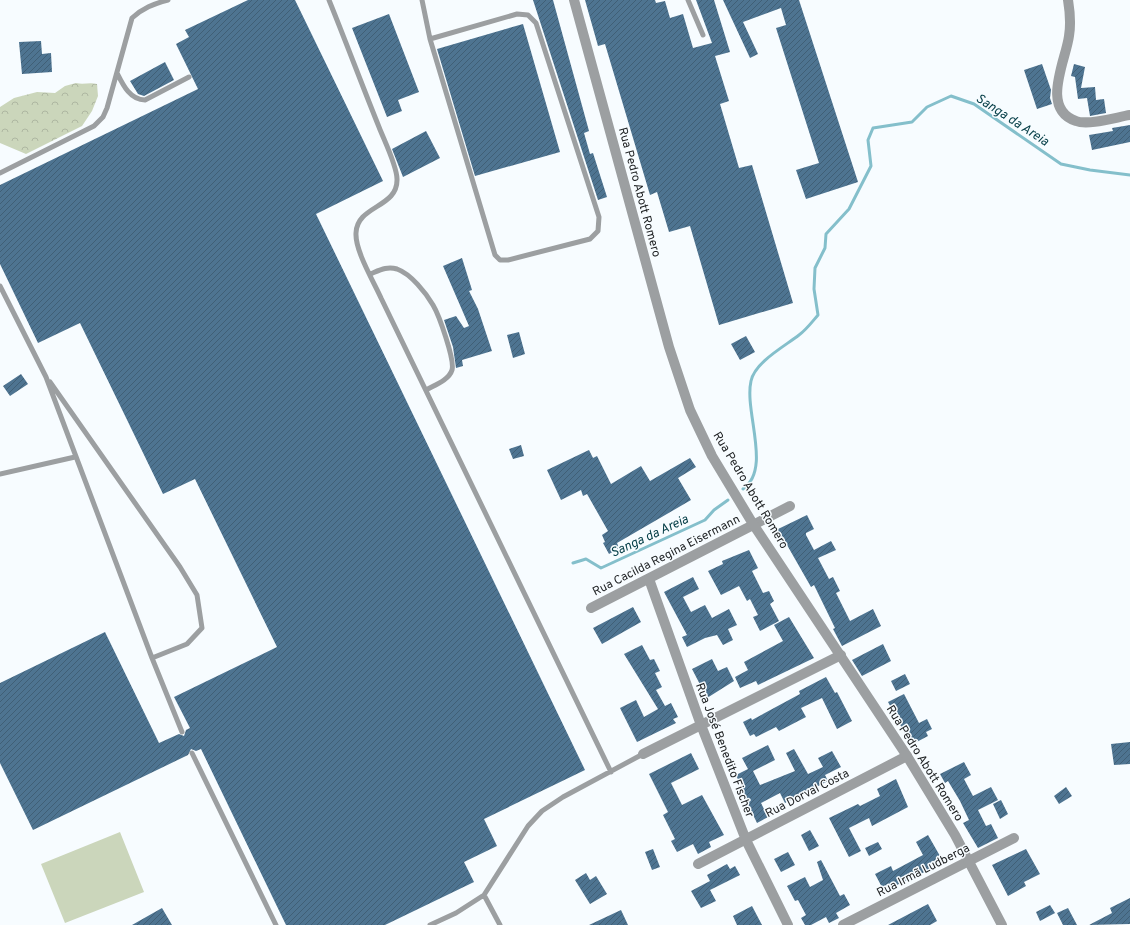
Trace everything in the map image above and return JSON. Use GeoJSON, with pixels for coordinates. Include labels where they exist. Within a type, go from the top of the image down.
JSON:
{"type":"FeatureCollection","features":[{"type":"Feature","properties":{"kind":"street","name":"Rua Pedro Abott Romero"},"geometry":{"type":"LineString","coordinates":[[574,0],[667,339],[690,410],[712,456],[754,524],[842,655],[907,756],[968,861],[1002,925]]}},
{"type":"Feature","properties":{"kind":"street"},"geometry":{"type":"LineString","coordinates":[[1068,0],[1071,13],[1069,38],[1059,73],[1057,99],[1064,114],[1076,122],[1092,122],[1130,115]]}},
{"type":"Feature","properties":{"kind":"street","name":"Rua Cacilda Regina Eisermann"},"geometry":{"type":"LineString","coordinates":[[590,608],[790,506]]}},
{"type":"Feature","properties":{"kind":"street","name":"Rua José Benedito Fischer"},"geometry":{"type":"LineString","coordinates":[[649,579],[701,725],[746,840],[788,925]]}},
{"type":"Feature","properties":{"kind":"street"},"geometry":{"type":"LineString","coordinates":[[643,754],[842,655]]}},
{"type":"Feature","properties":{"kind":"street","name":"Rua Dorval Costa"},"geometry":{"type":"LineString","coordinates":[[698,864],[907,756]]}},
{"type":"Feature","properties":{"kind":"street","name":"Rua Irmã Ludberga"},"geometry":{"type":"LineString","coordinates":[[843,925],[1014,838]]}},
{"type":"Feature","properties":{"kind":"lane"},"geometry":{"type":"LineString","coordinates":[[0,173],[94,126],[103,117],[107,108],[132,18],[152,4],[168,0]]}},
{"type":"Feature","properties":{"kind":"lane"},"geometry":{"type":"LineString","coordinates":[[329,0],[389,152],[397,178],[395,192],[386,202],[367,212],[358,221],[356,234],[360,249],[370,274],[611,772]]}},
{"type":"Feature","properties":{"kind":"lane"},"geometry":{"type":"LineString","coordinates":[[422,0],[430,39],[495,255],[500,260],[508,260],[590,239],[598,231],[599,217],[536,23],[528,15],[517,14],[430,39]]}},
{"type":"Feature","properties":{"kind":"lane"},"geometry":{"type":"LineString","coordinates":[[688,0],[703,35]]}},
{"type":"Feature","properties":{"kind":"lane"},"geometry":{"type":"LineString","coordinates":[[117,73],[132,96],[139,100],[145,100],[189,78]]}},
{"type":"Feature","properties":{"kind":"lane"},"geometry":{"type":"LineString","coordinates":[[370,274],[386,267],[398,269],[414,281],[434,306],[452,356],[452,370],[447,378],[426,390]]}},
{"type":"Feature","properties":{"kind":"lane"},"geometry":{"type":"LineString","coordinates":[[0,286],[46,377],[152,658],[182,732]]}},
{"type":"Feature","properties":{"kind":"lane"},"geometry":{"type":"LineString","coordinates":[[46,377],[180,567],[197,595],[202,628],[187,644],[152,658]]}},
{"type":"Feature","properties":{"kind":"lane"},"geometry":{"type":"LineString","coordinates":[[0,474],[75,457]]}},
{"type":"Feature","properties":{"kind":"lane"},"geometry":{"type":"LineString","coordinates":[[192,753],[276,925]]}},
{"type":"Feature","properties":{"kind":"lane"},"geometry":{"type":"LineString","coordinates":[[430,925],[456,913],[484,895],[528,826],[542,811],[563,797],[643,754]]}},
{"type":"Feature","properties":{"kind":"lane"},"geometry":{"type":"LineString","coordinates":[[484,895],[500,925]]}},
{"type":"Feature","properties":{"kind":"green space"},"geometry":{"type":"Polygon","coordinates":[[[76,83],[97,84],[98,96],[92,111],[82,126],[26,154],[0,143],[0,107],[14,98],[37,92],[55,93],[65,86],[76,83]]]}},
{"type":"Feature","properties":{"kind":"green space"},"geometry":{"type":"Polygon","coordinates":[[[120,832],[144,892],[65,923],[41,864],[120,832]]]}},
{"type":"Feature","properties":{"kind":"building"},"geometry":{"type":"Polygon","coordinates":[[[248,0],[295,0],[383,181],[316,214],[585,770],[484,819],[497,846],[464,862],[474,882],[385,925],[286,925],[201,749],[196,751],[191,749],[188,755],[33,830],[0,763],[0,683],[105,632],[159,743],[179,734],[184,736],[186,730],[190,728],[174,697],[277,647],[195,479],[163,494],[80,323],[38,343],[0,264],[0,185],[198,89],[176,44],[189,37],[185,30],[248,0]]]}},
{"type":"Feature","properties":{"kind":"building"},"geometry":{"type":"Polygon","coordinates":[[[533,0],[553,0],[589,131],[584,133],[590,154],[593,153],[607,197],[598,200],[533,0]]]}},
{"type":"Feature","properties":{"kind":"building"},"geometry":{"type":"Polygon","coordinates":[[[585,0],[655,0],[656,3],[665,1],[670,18],[683,14],[693,48],[712,43],[696,0],[714,0],[730,52],[715,56],[729,101],[720,104],[739,168],[752,165],[793,303],[719,325],[690,226],[669,232],[657,192],[650,195],[605,44],[598,46],[585,0]]]}},
{"type":"Feature","properties":{"kind":"building"},"geometry":{"type":"Polygon","coordinates":[[[723,0],[799,0],[858,182],[806,199],[796,170],[819,163],[776,28],[786,25],[781,8],[743,22],[758,54],[750,58],[723,0]]]}},
{"type":"Feature","properties":{"kind":"building"},"geometry":{"type":"Polygon","coordinates":[[[389,14],[419,92],[398,100],[402,111],[387,117],[352,28],[389,14]]]}},
{"type":"Feature","properties":{"kind":"building"},"geometry":{"type":"Polygon","coordinates":[[[523,24],[560,152],[475,176],[437,49],[523,24]]]}},
{"type":"Feature","properties":{"kind":"building"},"geometry":{"type":"Polygon","coordinates":[[[41,41],[42,54],[51,53],[52,72],[22,74],[19,42],[41,41]]]}},
{"type":"Feature","properties":{"kind":"building"},"geometry":{"type":"Polygon","coordinates":[[[165,62],[174,80],[144,96],[138,94],[130,81],[165,62]]]}},
{"type":"Feature","properties":{"kind":"building"},"geometry":{"type":"Polygon","coordinates":[[[1042,64],[1051,90],[1050,98],[1052,104],[1037,109],[1024,70],[1042,64]]]}},
{"type":"Feature","properties":{"kind":"building"},"geometry":{"type":"Polygon","coordinates":[[[1074,64],[1085,67],[1081,88],[1095,87],[1096,100],[1104,99],[1106,113],[1090,116],[1087,98],[1078,99],[1075,77],[1071,76],[1074,64]]]}},
{"type":"Feature","properties":{"kind":"building"},"geometry":{"type":"Polygon","coordinates":[[[1130,125],[1130,142],[1092,150],[1089,135],[1113,131],[1112,128],[1130,125]]]}},
{"type":"Feature","properties":{"kind":"building"},"geometry":{"type":"Polygon","coordinates":[[[426,131],[440,158],[403,177],[392,149],[426,131]]]}},
{"type":"Feature","properties":{"kind":"building"},"geometry":{"type":"Polygon","coordinates":[[[462,258],[472,290],[469,291],[478,309],[492,351],[462,360],[463,366],[456,368],[453,347],[444,320],[456,316],[464,328],[469,326],[443,266],[462,258]]]}},
{"type":"Feature","properties":{"kind":"building"},"geometry":{"type":"Polygon","coordinates":[[[519,332],[525,354],[513,358],[507,335],[519,332]]]}},
{"type":"Feature","properties":{"kind":"building"},"geometry":{"type":"Polygon","coordinates":[[[746,336],[755,352],[740,360],[731,344],[746,336]]]}},
{"type":"Feature","properties":{"kind":"building"},"geometry":{"type":"Polygon","coordinates":[[[21,374],[28,384],[10,396],[3,386],[21,374]]]}},
{"type":"Feature","properties":{"kind":"building"},"geometry":{"type":"Polygon","coordinates":[[[521,445],[524,456],[513,459],[509,449],[521,445]]]}},
{"type":"Feature","properties":{"kind":"building"},"geometry":{"type":"Polygon","coordinates":[[[589,450],[593,458],[597,456],[611,484],[641,466],[650,481],[690,458],[696,467],[678,478],[691,500],[617,543],[619,548],[609,554],[603,543],[605,542],[602,535],[608,531],[587,494],[583,496],[581,490],[561,500],[547,470],[589,450]]]}},
{"type":"Feature","properties":{"kind":"building"},"geometry":{"type":"Polygon","coordinates":[[[807,515],[814,529],[806,533],[806,535],[814,550],[831,541],[836,550],[818,558],[829,579],[833,577],[840,591],[836,593],[850,621],[873,609],[881,626],[842,646],[814,585],[811,587],[787,545],[783,547],[774,531],[807,515]]]}},
{"type":"Feature","properties":{"kind":"building"},"geometry":{"type":"Polygon","coordinates":[[[749,550],[758,568],[752,571],[763,593],[769,591],[774,601],[770,604],[779,621],[760,631],[753,617],[758,615],[750,599],[747,601],[739,586],[721,595],[708,571],[723,564],[722,561],[749,550]]]}},
{"type":"Feature","properties":{"kind":"building"},"geometry":{"type":"Polygon","coordinates":[[[693,577],[699,589],[683,597],[691,612],[705,605],[712,618],[729,609],[737,625],[728,629],[733,640],[723,645],[717,635],[705,638],[687,647],[682,637],[687,635],[664,592],[693,577]]]}},
{"type":"Feature","properties":{"kind":"building"},"geometry":{"type":"Polygon","coordinates":[[[633,607],[641,622],[602,644],[593,628],[633,607]]]}},
{"type":"Feature","properties":{"kind":"building"},"geometry":{"type":"Polygon","coordinates":[[[789,617],[814,658],[758,685],[756,681],[740,688],[735,677],[748,670],[744,662],[783,641],[774,625],[789,617]]]}},
{"type":"Feature","properties":{"kind":"building"},"geometry":{"type":"Polygon","coordinates":[[[883,644],[891,661],[862,676],[852,660],[883,644]]]}},
{"type":"Feature","properties":{"kind":"building"},"geometry":{"type":"Polygon","coordinates":[[[642,645],[650,660],[654,659],[660,671],[655,673],[662,687],[656,690],[665,706],[671,703],[678,717],[673,719],[676,723],[637,742],[620,708],[636,700],[644,717],[658,709],[624,654],[642,645]]]}},
{"type":"Feature","properties":{"kind":"building"},"geometry":{"type":"Polygon","coordinates":[[[712,659],[718,671],[727,667],[734,681],[707,698],[692,669],[712,659]]]}},
{"type":"Feature","properties":{"kind":"building"},"geometry":{"type":"Polygon","coordinates":[[[905,674],[910,684],[896,691],[891,681],[905,674]]]}},
{"type":"Feature","properties":{"kind":"building"},"geometry":{"type":"Polygon","coordinates":[[[826,677],[835,693],[837,692],[852,721],[837,729],[822,698],[801,708],[806,717],[779,731],[776,727],[756,737],[754,734],[750,736],[743,722],[751,718],[752,720],[800,694],[799,691],[826,677]]]}},
{"type":"Feature","properties":{"kind":"building"},"geometry":{"type":"Polygon","coordinates":[[[904,694],[919,723],[927,719],[932,729],[926,732],[928,736],[911,745],[888,702],[904,694]]]}},
{"type":"Feature","properties":{"kind":"building"},"geometry":{"type":"Polygon","coordinates":[[[1130,742],[1130,764],[1114,765],[1111,744],[1130,742]]]}},
{"type":"Feature","properties":{"kind":"building"},"geometry":{"type":"Polygon","coordinates":[[[768,745],[775,760],[753,771],[760,785],[795,771],[786,753],[794,749],[808,774],[823,767],[818,758],[832,751],[841,767],[825,775],[828,781],[785,803],[780,793],[761,803],[768,817],[757,823],[736,775],[748,769],[742,758],[768,745]]]}},
{"type":"Feature","properties":{"kind":"building"},"geometry":{"type":"Polygon","coordinates":[[[691,753],[699,769],[671,783],[682,805],[702,795],[724,835],[709,842],[711,847],[698,854],[693,844],[677,852],[671,841],[675,839],[663,815],[668,812],[649,774],[691,753]]]}},
{"type":"Feature","properties":{"kind":"building"},"geometry":{"type":"Polygon","coordinates":[[[964,762],[971,775],[964,779],[973,796],[991,787],[998,800],[978,810],[986,826],[991,824],[998,838],[978,848],[963,823],[969,820],[960,801],[948,781],[945,783],[940,774],[964,762]]]}},
{"type":"Feature","properties":{"kind":"building"},"geometry":{"type":"Polygon","coordinates":[[[896,779],[908,807],[872,826],[869,818],[849,828],[861,851],[849,857],[829,818],[858,804],[860,806],[880,796],[877,789],[896,779]]]}},
{"type":"Feature","properties":{"kind":"building"},"geometry":{"type":"Polygon","coordinates":[[[1066,787],[1072,796],[1059,804],[1054,796],[1066,787]]]}},
{"type":"Feature","properties":{"kind":"building"},"geometry":{"type":"Polygon","coordinates":[[[1001,800],[1008,814],[1000,819],[993,804],[1001,800]]]}},
{"type":"Feature","properties":{"kind":"building"},"geometry":{"type":"Polygon","coordinates":[[[810,830],[819,846],[809,851],[801,835],[810,830]]]}},
{"type":"Feature","properties":{"kind":"building"},"geometry":{"type":"Polygon","coordinates":[[[928,835],[944,863],[884,891],[875,874],[891,866],[893,871],[923,855],[916,842],[928,835]]]}},
{"type":"Feature","properties":{"kind":"building"},"geometry":{"type":"Polygon","coordinates":[[[878,842],[882,849],[869,856],[865,848],[878,842]]]}},
{"type":"Feature","properties":{"kind":"building"},"geometry":{"type":"Polygon","coordinates":[[[653,849],[660,867],[652,870],[645,852],[653,849]]]}},
{"type":"Feature","properties":{"kind":"building"},"geometry":{"type":"Polygon","coordinates":[[[1026,849],[1040,874],[1024,882],[1026,886],[1008,896],[992,865],[1026,849]]]}},
{"type":"Feature","properties":{"kind":"building"},"geometry":{"type":"Polygon","coordinates":[[[788,852],[795,865],[781,872],[774,859],[788,852]]]}},
{"type":"Feature","properties":{"kind":"building"},"geometry":{"type":"Polygon","coordinates":[[[821,860],[840,896],[844,894],[850,905],[836,913],[839,918],[829,923],[826,917],[811,925],[805,925],[801,918],[806,915],[798,900],[795,901],[787,886],[805,877],[810,887],[823,880],[817,862],[821,860]]]}},
{"type":"Feature","properties":{"kind":"building"},"geometry":{"type":"Polygon","coordinates":[[[727,864],[730,869],[735,866],[740,875],[710,890],[716,901],[701,908],[691,891],[710,881],[707,875],[727,864]]]}},
{"type":"Feature","properties":{"kind":"building"},"geometry":{"type":"Polygon","coordinates":[[[586,873],[590,880],[596,876],[607,894],[590,904],[575,880],[586,873]]]}},
{"type":"Feature","properties":{"kind":"building"},"geometry":{"type":"Polygon","coordinates":[[[1130,898],[1130,924],[1089,925],[1112,913],[1110,908],[1130,898]]]}},
{"type":"Feature","properties":{"kind":"building"},"geometry":{"type":"Polygon","coordinates":[[[928,904],[937,921],[930,925],[888,925],[928,904]]]}},
{"type":"Feature","properties":{"kind":"building"},"geometry":{"type":"Polygon","coordinates":[[[1050,905],[1055,913],[1040,921],[1036,912],[1050,905]]]}},
{"type":"Feature","properties":{"kind":"building"},"geometry":{"type":"Polygon","coordinates":[[[752,906],[762,925],[737,925],[733,916],[752,906]]]}},
{"type":"Feature","properties":{"kind":"building"},"geometry":{"type":"Polygon","coordinates":[[[162,908],[172,925],[132,925],[162,908]]]}},
{"type":"Feature","properties":{"kind":"building"},"geometry":{"type":"Polygon","coordinates":[[[1068,908],[1077,925],[1063,925],[1057,913],[1068,908]]]}},
{"type":"Feature","properties":{"kind":"building"},"geometry":{"type":"Polygon","coordinates":[[[621,910],[628,925],[589,925],[621,910]]]}},
{"type":"Feature","properties":{"kind":"waterway","name":"Sanga da Areia"},"geometry":{"type":"LineString","coordinates":[[743,489],[751,480],[756,468],[755,439],[750,394],[751,381],[758,367],[764,361],[802,333],[818,315],[814,289],[815,268],[825,248],[826,234],[849,209],[871,166],[868,140],[873,128],[912,122],[927,107],[951,96],[974,104],[1061,164],[1090,170],[1130,175]]}},
{"type":"Feature","properties":{"kind":"waterway","name":"Sanga da Areia"},"geometry":{"type":"LineString","coordinates":[[573,563],[586,559],[601,568],[705,520],[714,510],[728,500]]}}]}
